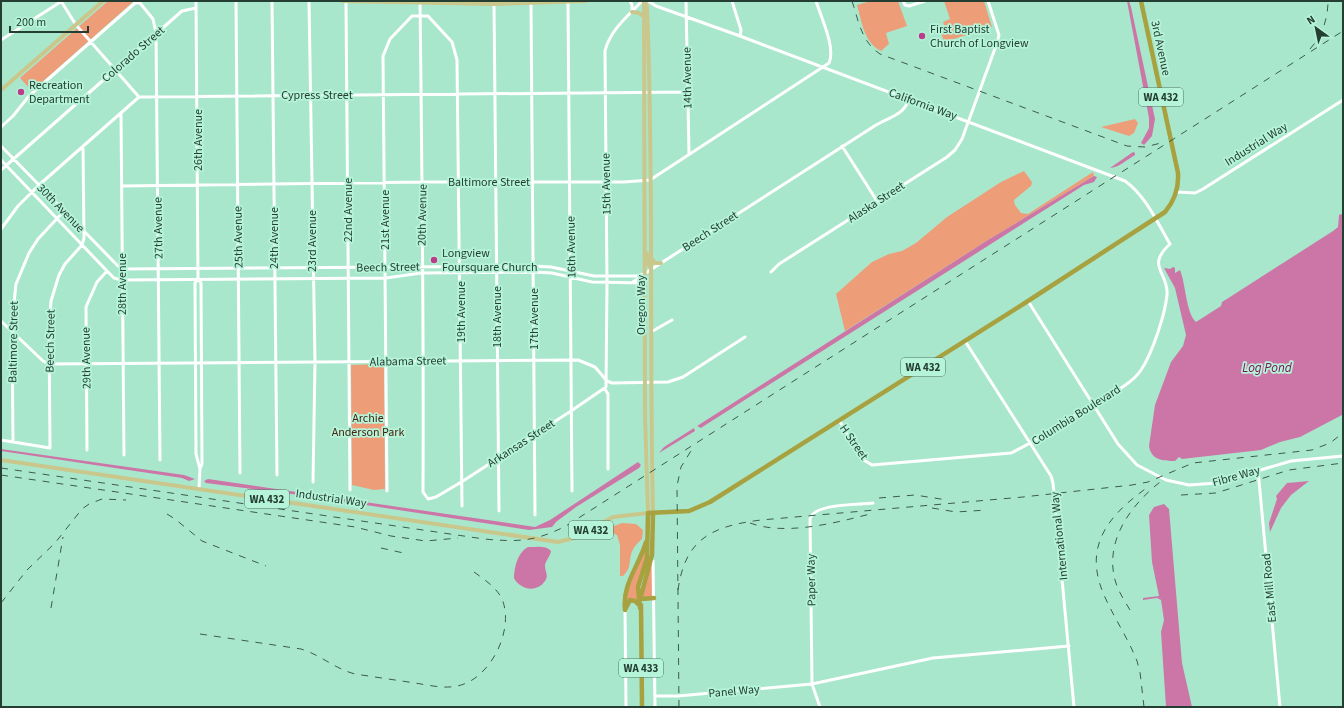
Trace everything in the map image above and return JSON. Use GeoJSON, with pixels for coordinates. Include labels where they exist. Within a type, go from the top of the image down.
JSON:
{"type":"FeatureCollection","features":[{"type":"Feature","properties":{"kind":"highway","name":"3rd Avenue"},"geometry":{"type":"LineString","coordinates":[[1141,1],[1178,173],[1177,192]]}},
{"type":"Feature","properties":{"kind":"highway","name":"WA 432"},"geometry":{"type":"LineString","coordinates":[[653,513],[683,512],[702,506],[965,341],[1155,219],[1165,212],[1172,204],[1177,192]]}},
{"type":"Feature","properties":{"kind":"highway","name":"Industrial Way"},"geometry":{"type":"LineString","coordinates":[[648,513],[653,513]]}},
{"type":"Feature","properties":{"kind":"highway","name":"Oregon Way"},"geometry":{"type":"LineString","coordinates":[[642,707],[639,606],[640,579],[647,558],[648,513]]}},
{"type":"Feature","properties":{"kind":"highway","name":"Oregon Way"},"geometry":{"type":"LineString","coordinates":[[639,606],[642,586],[652,555],[653,513]]}},
{"type":"Feature","properties":{"kind":"highway"},"geometry":{"type":"LineString","coordinates":[[625,610],[626,587],[642,556],[648,536]]}},
{"type":"Feature","properties":{"kind":"highway"},"geometry":{"type":"LineString","coordinates":[[641,598],[654,598]]}},
{"type":"Feature","properties":{"kind":"highway"},"geometry":{"type":"LineString","coordinates":[[625,610],[627,603],[630,600],[635,601],[639,606]]}},
{"type":"Feature","properties":{"kind":"main road"},"geometry":{"type":"LineString","coordinates":[[1,90],[103,1]]}},
{"type":"Feature","properties":{"kind":"main road"},"geometry":{"type":"LineString","coordinates":[[344,1],[494,4],[586,1]]}},
{"type":"Feature","properties":{"kind":"main road","name":"Oregon Way"},"geometry":{"type":"LineString","coordinates":[[645,1],[643,16],[644,274],[648,513]]}},
{"type":"Feature","properties":{"kind":"main road","name":"Oregon Way"},"geometry":{"type":"LineString","coordinates":[[645,1],[647,13],[649,92],[653,513]]}},
{"type":"Feature","properties":{"kind":"main road"},"geometry":{"type":"LineString","coordinates":[[632,12],[641,13],[643,16]]}},
{"type":"Feature","properties":{"kind":"main road"},"geometry":{"type":"LineString","coordinates":[[644,252],[647,254],[647,262],[651,269]]}},
{"type":"Feature","properties":{"kind":"main road"},"geometry":{"type":"LineString","coordinates":[[651,258],[655,262],[661,263]]}},
{"type":"Feature","properties":{"kind":"main road","name":"Industrial Way"},"geometry":{"type":"LineString","coordinates":[[1,460],[558,542],[567,541],[579,536],[613,517],[648,513]]}},
{"type":"Feature","properties":{"kind":"street"},"geometry":{"type":"LineString","coordinates":[[1,40],[62,1],[76,25],[139,97],[31,192],[18,206],[1,229]]}},
{"type":"Feature","properties":{"kind":"street","name":"26th Avenue"},"geometry":{"type":"LineString","coordinates":[[196,1],[198,97],[198,279],[195,283],[196,454],[200,469]]}},
{"type":"Feature","properties":{"kind":"street","name":"25th Avenue"},"geometry":{"type":"LineString","coordinates":[[236,1],[240,473]]}},
{"type":"Feature","properties":{"kind":"street","name":"24th Avenue"},"geometry":{"type":"LineString","coordinates":[[272,1],[277,475]]}},
{"type":"Feature","properties":{"kind":"street","name":"23rd Avenue"},"geometry":{"type":"LineString","coordinates":[[309,1],[312,279],[315,362],[313,482]]}},
{"type":"Feature","properties":{"kind":"street","name":"22nd Avenue"},"geometry":{"type":"LineString","coordinates":[[344,1],[347,95],[350,490]]}},
{"type":"Feature","properties":{"kind":"street"},"geometry":{"type":"LineString","coordinates":[[630,1],[632,5],[632,12]]}},
{"type":"Feature","properties":{"kind":"street","name":"15th Avenue"},"geometry":{"type":"LineString","coordinates":[[607,380],[605,51],[608,41],[615,30],[645,1]]}},
{"type":"Feature","properties":{"kind":"street","name":"California Way"},"geometry":{"type":"LineString","coordinates":[[645,1],[687,18],[740,36],[969,121],[1125,181],[1136,190],[1170,244]]}},
{"type":"Feature","properties":{"kind":"street","name":"14th Avenue"},"geometry":{"type":"LineString","coordinates":[[686,1],[689,154]]}},
{"type":"Feature","properties":{"kind":"street"},"geometry":{"type":"LineString","coordinates":[[732,1],[740,30],[740,36]]}},
{"type":"Feature","properties":{"kind":"street"},"geometry":{"type":"LineString","coordinates":[[816,1],[831,47],[831,61],[824,68]]}},
{"type":"Feature","properties":{"kind":"street"},"geometry":{"type":"LineString","coordinates":[[903,1],[905,5],[909,6],[925,1]]}},
{"type":"Feature","properties":{"kind":"street","name":"Alaska Street"},"geometry":{"type":"LineString","coordinates":[[771,272],[779,264],[952,152],[960,142],[969,121],[999,39],[988,1]]}},
{"type":"Feature","properties":{"kind":"street","name":"27th Avenue"},"geometry":{"type":"LineString","coordinates":[[91,42],[138,2],[153,19],[156,33],[160,460]]}},
{"type":"Feature","properties":{"kind":"street","name":"20th Avenue"},"geometry":{"type":"LineString","coordinates":[[420,2],[423,182],[421,267],[424,361],[423,492],[428,499]]}},
{"type":"Feature","properties":{"kind":"street","name":"16th Avenue"},"geometry":{"type":"LineString","coordinates":[[568,2],[572,491]]}},
{"type":"Feature","properties":{"kind":"street","name":"17th Avenue"},"geometry":{"type":"LineString","coordinates":[[531,3],[535,515]]}},
{"type":"Feature","properties":{"kind":"street","name":"18th Avenue"},"geometry":{"type":"LineString","coordinates":[[494,4],[499,511]]}},
{"type":"Feature","properties":{"kind":"street","name":"Colorado Street"},"geometry":{"type":"LineString","coordinates":[[1,170],[156,33],[185,9],[196,8]]}},
{"type":"Feature","properties":{"kind":"street","name":"21st Avenue"},"geometry":{"type":"LineString","coordinates":[[387,490],[384,50],[390,39],[412,16],[420,16]]}},
{"type":"Feature","properties":{"kind":"street","name":"19th Avenue"},"geometry":{"type":"LineString","coordinates":[[420,16],[428,16],[449,38],[455,46],[457,60],[459,94],[461,266],[460,360],[462,506]]}},
{"type":"Feature","properties":{"kind":"street"},"geometry":{"type":"LineString","coordinates":[[1,127],[13,116],[29,96],[91,42]]}},
{"type":"Feature","properties":{"kind":"street","name":"Baltimore Street"},"geometry":{"type":"LineString","coordinates":[[122,186],[423,182],[606,182],[650,180],[824,68]]}},
{"type":"Feature","properties":{"kind":"street","name":"Cypress Street"},"geometry":{"type":"LineString","coordinates":[[139,97],[687,92]]}},
{"type":"Feature","properties":{"kind":"street","name":"Beech Street"},"geometry":{"type":"LineString","coordinates":[[122,269],[534,266],[594,276],[636,276],[644,274],[842,146],[876,125],[901,112],[905,109],[909,99]]}},
{"type":"Feature","properties":{"kind":"street","name":"Industrial Way"},"geometry":{"type":"LineString","coordinates":[[1177,192],[1195,193],[1203,189],[1343,100]]}},
{"type":"Feature","properties":{"kind":"street","name":"28th Avenue"},"geometry":{"type":"LineString","coordinates":[[121,113],[124,455]]}},
{"type":"Feature","properties":{"kind":"street","name":"30th Avenue"},"geometry":{"type":"LineString","coordinates":[[1,146],[122,269]]}},
{"type":"Feature","properties":{"kind":"street"},"geometry":{"type":"LineString","coordinates":[[82,245],[84,231],[83,146]]}},
{"type":"Feature","properties":{"kind":"street"},"geometry":{"type":"LineString","coordinates":[[842,146],[877,201]]}},
{"type":"Feature","properties":{"kind":"street","name":"30th Avenue"},"geometry":{"type":"LineString","coordinates":[[1,160],[114,278],[122,280]]}},
{"type":"Feature","properties":{"kind":"street","name":"Baltimore Street"},"geometry":{"type":"LineString","coordinates":[[13,442],[12,332],[14,296],[23,266],[38,239],[64,211]]}},
{"type":"Feature","properties":{"kind":"street","name":"Columbia Boulevard"},"geometry":{"type":"LineString","coordinates":[[869,464],[880,465],[1011,453],[1029,444],[1136,376],[1147,360],[1162,319],[1166,297],[1165,285],[1158,266],[1158,258],[1170,244]]}},
{"type":"Feature","properties":{"kind":"street","name":"Beech Street"},"geometry":{"type":"LineString","coordinates":[[13,442],[50,448],[49,314],[54,287],[65,264],[82,245]]}},
{"type":"Feature","properties":{"kind":"street","name":"29th Avenue"},"geometry":{"type":"LineString","coordinates":[[87,450],[86,307],[97,282],[107,271]]}},
{"type":"Feature","properties":{"kind":"street","name":"Beech Street"},"geometry":{"type":"LineString","coordinates":[[122,280],[386,278],[421,273],[534,272],[571,277],[592,282],[645,283]]}},
{"type":"Feature","properties":{"kind":"street"},"geometry":{"type":"LineString","coordinates":[[631,283],[644,274]]}},
{"type":"Feature","properties":{"kind":"street","name":"26th Avenue"},"geometry":{"type":"LineString","coordinates":[[198,279],[201,283],[202,363],[202,464],[200,469],[199,489]]}},
{"type":"Feature","properties":{"kind":"street","name":"Fibre Way"},"geometry":{"type":"LineString","coordinates":[[1028,301],[1118,444],[1137,465],[1166,480],[1189,485],[1203,485],[1217,483],[1291,461],[1343,456]]}},
{"type":"Feature","properties":{"kind":"street"},"geometry":{"type":"LineString","coordinates":[[651,332],[672,320]]}},
{"type":"Feature","properties":{"kind":"street"},"geometry":{"type":"LineString","coordinates":[[1,321],[43,362],[49,364]]}},
{"type":"Feature","properties":{"kind":"street"},"geometry":{"type":"LineString","coordinates":[[608,469],[608,394],[605,389],[607,380],[617,383],[668,382],[683,377],[745,337]]}},
{"type":"Feature","properties":{"kind":"street","name":"International Way"},"geometry":{"type":"LineString","coordinates":[[965,341],[1053,483],[1074,707]]}},
{"type":"Feature","properties":{"kind":"street","name":"Alabama Street"},"geometry":{"type":"LineString","coordinates":[[49,364],[578,360],[589,363],[607,380]]}},
{"type":"Feature","properties":{"kind":"street","name":"Arkansas Street"},"geometry":{"type":"LineString","coordinates":[[428,499],[436,497],[462,481],[605,389]]}},
{"type":"Feature","properties":{"kind":"street","name":"H Street"},"geometry":{"type":"LineString","coordinates":[[839,420],[862,459],[869,464]]}},
{"type":"Feature","properties":{"kind":"street"},"geometry":{"type":"LineString","coordinates":[[1,440],[13,442]]}},
{"type":"Feature","properties":{"kind":"street","name":"East Mill Road"},"geometry":{"type":"LineString","coordinates":[[1258,470],[1280,707]]}},
{"type":"Feature","properties":{"kind":"street","name":"Paper Way"},"geometry":{"type":"LineString","coordinates":[[820,707],[812,684],[811,516],[822,508],[873,503]]}},
{"type":"Feature","properties":{"kind":"street"},"geometry":{"type":"LineString","coordinates":[[654,561],[655,707]]}},
{"type":"Feature","properties":{"kind":"street"},"geometry":{"type":"LineString","coordinates":[[625,610],[626,707]]}},
{"type":"Feature","properties":{"kind":"street","name":"Panel Way"},"geometry":{"type":"LineString","coordinates":[[655,696],[678,696],[812,684],[933,658],[1069,646]]}},
{"type":"Feature","properties":{"kind":"green space"},"geometry":{"type":"Polygon","coordinates":[[[108,1],[134,1],[32,91],[20,78],[108,1]]]}},
{"type":"Feature","properties":{"kind":"green space"},"geometry":{"type":"Polygon","coordinates":[[[871,1],[898,1],[907,26],[886,33],[889,44],[881,51],[871,43],[867,37],[857,5],[871,1]]]}},
{"type":"Feature","properties":{"kind":"green space"},"geometry":{"type":"Polygon","coordinates":[[[944,1],[984,1],[992,27],[944,42],[941,32],[946,30],[943,22],[950,19],[944,1]]]}},
{"type":"Feature","properties":{"kind":"green space"},"geometry":{"type":"Polygon","coordinates":[[[1135,119],[1138,123],[1134,133],[1129,136],[1101,127],[1135,119]]]}},
{"type":"Feature","properties":{"kind":"green space"},"geometry":{"type":"Polygon","coordinates":[[[1024,171],[1032,182],[1031,186],[1014,200],[1015,205],[1021,213],[1028,214],[1093,172],[1094,176],[988,240],[845,331],[836,294],[872,262],[889,254],[902,251],[916,243],[947,217],[1001,182],[1024,171]]]}},
{"type":"Feature","properties":{"kind":"green space","name":"Archie Anderson Park"},"geometry":{"type":"Polygon","coordinates":[[[384,364],[385,489],[374,490],[352,485],[351,365],[384,364]]]}},
{"type":"Feature","properties":{"kind":"green space"},"geometry":{"type":"Polygon","coordinates":[[[622,523],[636,524],[643,530],[642,539],[636,545],[631,555],[627,572],[623,576],[620,576],[620,545],[617,535],[612,533],[598,537],[606,529],[622,523]]]}},
{"type":"Feature","properties":{"kind":"green space"},"geometry":{"type":"Polygon","coordinates":[[[647,551],[640,579],[638,604],[636,602],[624,604],[625,597],[643,552],[647,551]]]}},
{"type":"Feature","properties":{"kind":"green space"},"geometry":{"type":"Polygon","coordinates":[[[653,561],[654,598],[641,599],[644,580],[653,561]]]}},
{"type":"Feature","properties":{"kind":"water"},"geometry":{"type":"Polygon","coordinates":[[[1127,1],[1129,1],[1131,7],[1155,119],[1152,136],[1144,145],[1141,143],[1149,128],[1149,118],[1127,1]]]}},
{"type":"Feature","properties":{"kind":"water"},"geometry":{"type":"Polygon","coordinates":[[[1133,152],[1135,155],[1120,165],[1110,168],[1133,152]]]}},
{"type":"Feature","properties":{"kind":"water"},"geometry":{"type":"Polygon","coordinates":[[[1094,176],[1097,177],[1094,182],[1084,185],[701,428],[697,426],[988,240],[1094,176]]]}},
{"type":"Feature","properties":{"kind":"water","name":"Log Pond"},"geometry":{"type":"Polygon","coordinates":[[[1339,215],[1343,215],[1342,415],[1300,437],[1280,442],[1261,450],[1182,459],[1179,457],[1175,461],[1166,461],[1155,457],[1150,451],[1149,446],[1155,405],[1171,362],[1183,346],[1186,335],[1175,288],[1164,268],[1170,269],[1173,267],[1175,268],[1175,273],[1180,270],[1188,306],[1196,322],[1221,306],[1222,302],[1333,231],[1338,227],[1339,215]]]}},
{"type":"Feature","properties":{"kind":"water"},"geometry":{"type":"Polygon","coordinates":[[[694,428],[695,431],[659,453],[664,447],[694,428]]]}},
{"type":"Feature","properties":{"kind":"water"},"geometry":{"type":"Polygon","coordinates":[[[1,449],[184,475],[195,479],[189,481],[182,478],[1,451],[1,449]]]}},
{"type":"Feature","properties":{"kind":"water"},"geometry":{"type":"Polygon","coordinates":[[[638,462],[641,465],[639,468],[576,507],[556,522],[552,527],[529,530],[307,496],[206,483],[204,481],[208,479],[535,527],[550,520],[638,462]]]}},
{"type":"Feature","properties":{"kind":"water"},"geometry":{"type":"Polygon","coordinates":[[[1309,481],[1291,495],[1281,508],[1270,532],[1269,523],[1277,499],[1276,496],[1287,483],[1309,481]]]}},
{"type":"Feature","properties":{"kind":"water"},"geometry":{"type":"Polygon","coordinates":[[[1164,504],[1169,509],[1182,663],[1192,707],[1166,707],[1161,632],[1164,620],[1161,600],[1157,598],[1143,600],[1143,598],[1159,596],[1152,562],[1149,515],[1154,507],[1164,504]]]}},
{"type":"Feature","properties":{"kind":"water"},"geometry":{"type":"Polygon","coordinates":[[[528,547],[544,547],[551,551],[545,564],[547,575],[546,579],[542,585],[533,588],[520,585],[514,578],[517,560],[522,552],[528,547]]]}},
{"type":"Feature","properties":{"kind":"railway"},"geometry":{"type":"LineString","coordinates":[[852,1],[859,24],[865,37],[880,54],[1127,146],[1145,147],[1161,143]]}},
{"type":"Feature","properties":{"kind":"railway"},"geometry":{"type":"LineString","coordinates":[[1310,49],[1318,39],[1324,27],[1328,1]]}},
{"type":"Feature","properties":{"kind":"railway"},"geometry":{"type":"LineString","coordinates":[[1,468],[484,539],[526,540],[535,538],[566,526],[1343,31]]}},
{"type":"Feature","properties":{"kind":"railway"},"geometry":{"type":"LineString","coordinates":[[678,590],[687,558],[695,547],[704,538],[715,531],[729,526],[761,520],[1023,497],[1132,485],[1148,482],[1193,463],[1312,450],[1330,443],[1343,433]]}},
{"type":"Feature","properties":{"kind":"railway"},"geometry":{"type":"LineString","coordinates":[[679,707],[677,486],[681,467],[694,446]]}},
{"type":"Feature","properties":{"kind":"railway"},"geometry":{"type":"LineString","coordinates":[[1181,495],[1216,493],[1289,470],[1343,463]]}},
{"type":"Feature","properties":{"kind":"railway"},"geometry":{"type":"LineString","coordinates":[[1,475],[355,527],[391,536],[426,541],[458,538]]}},
{"type":"Feature","properties":{"kind":"railway"},"geometry":{"type":"LineString","coordinates":[[1130,610],[1119,592],[1115,580],[1113,565],[1117,536],[1132,510],[1164,479]]}},
{"type":"Feature","properties":{"kind":"railway"},"geometry":{"type":"LineString","coordinates":[[1144,707],[1140,672],[1137,661],[1104,595],[1098,577],[1096,561],[1098,546],[1104,532],[1112,520],[1122,508],[1148,487]]}},
{"type":"Feature","properties":{"kind":"railway"},"geometry":{"type":"LineString","coordinates":[[879,498],[915,495],[947,500]]}},
{"type":"Feature","properties":{"kind":"railway"},"geometry":{"type":"LineString","coordinates":[[1,603],[27,570],[55,543],[82,509],[89,504],[102,499],[126,500]]}},
{"type":"Feature","properties":{"kind":"railway"},"geometry":{"type":"LineString","coordinates":[[932,508],[956,512],[987,510]]}},
{"type":"Feature","properties":{"kind":"railway"},"geometry":{"type":"LineString","coordinates":[[167,514],[202,541],[266,566]]}},
{"type":"Feature","properties":{"kind":"railway"},"geometry":{"type":"LineString","coordinates":[[750,523],[764,527],[810,527],[870,514]]}},
{"type":"Feature","properties":{"kind":"railway"},"geometry":{"type":"LineString","coordinates":[[51,608],[63,537]]}},
{"type":"Feature","properties":{"kind":"railway"},"geometry":{"type":"LineString","coordinates":[[381,548],[408,554]]}},
{"type":"Feature","properties":{"kind":"railway"},"geometry":{"type":"LineString","coordinates":[[200,634],[301,649],[341,669],[355,674],[436,686],[457,686],[469,682],[480,674],[489,664],[497,652],[505,625],[505,611],[500,595],[490,584],[474,572]]}},
{"type":"Feature","properties":{"kind":"place","name":"First Baptist Church of Longview"},"geometry":{"type":"Point","coordinates":[922,36]}},
{"type":"Feature","properties":{"kind":"place","name":"Recreation Department"},"geometry":{"type":"Point","coordinates":[21,92]}},
{"type":"Feature","properties":{"kind":"place","name":"Longview Foursquare Church"},"geometry":{"type":"Point","coordinates":[434,260]}}]}
